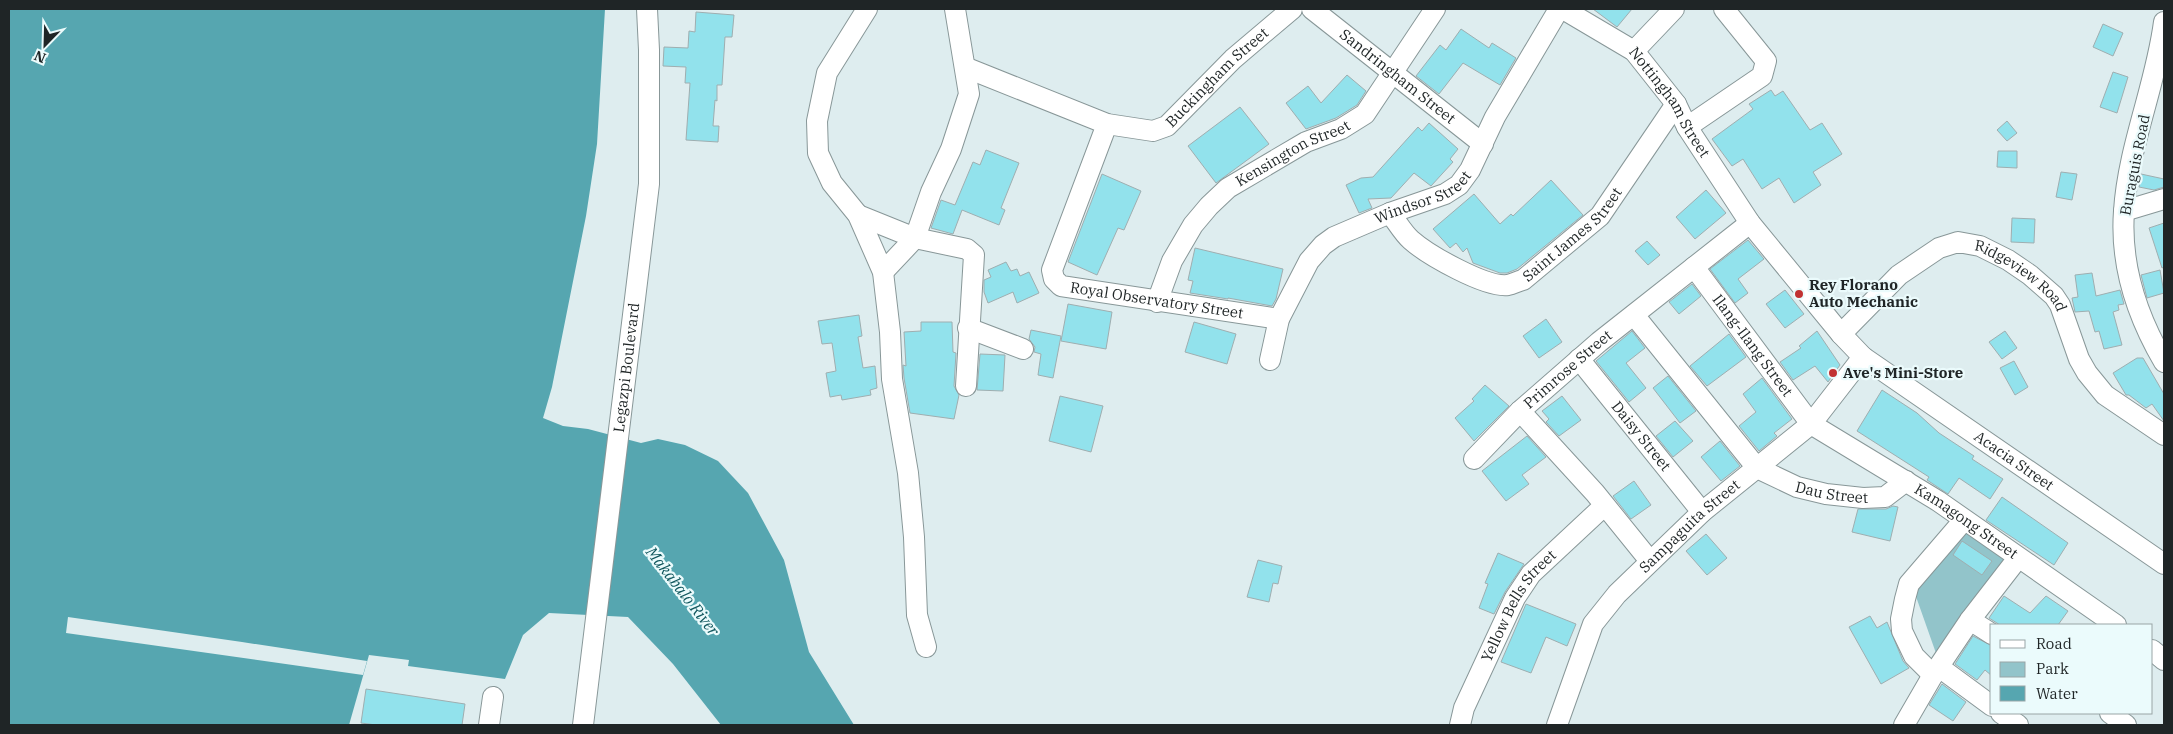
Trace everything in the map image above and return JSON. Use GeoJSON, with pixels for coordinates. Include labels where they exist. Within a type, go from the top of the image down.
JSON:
{"type":"FeatureCollection","features":[{"type":"Feature","properties":{"kind":"street","name":"Legazpi Boulevard"},"geometry":{"type":"LineString","coordinates":[[583,725],[623,410],[649,184],[649,50],[647,9]]}},
{"type":"Feature","properties":{"kind":"street"},"geometry":{"type":"LineString","coordinates":[[867,9],[827,73],[817,121],[818,153],[832,183],[858,214],[883,272],[890,332],[892,380],[908,472],[914,537],[917,615],[926,647]]}},
{"type":"Feature","properties":{"kind":"street"},"geometry":{"type":"LineString","coordinates":[[883,272],[914,238],[964,113],[969,94],[955,9]]}},
{"type":"Feature","properties":{"kind":"street","name":"Buckingham Street"},"geometry":{"type":"LineString","coordinates":[[966,68],[1107,124],[1154,131],[1167,126],[1233,59],[1292,9]]}},
{"type":"Feature","properties":{"kind":"street","name":"Sandringham Street"},"geometry":{"type":"LineString","coordinates":[[1312,9],[1483,144]]}},
{"type":"Feature","properties":{"kind":"street","name":"Kensington Street"},"geometry":{"type":"LineString","coordinates":[[1157,302],[1172,261],[1193,225],[1209,206],[1228,188],[1306,142],[1341,129],[1365,114],[1435,9]]}},
{"type":"Feature","properties":{"kind":"street","name":"Windsor Street"},"geometry":{"type":"LineString","coordinates":[[1270,360],[1279,319],[1309,261],[1322,245],[1334,237],[1390,213],[1445,194],[1459,185],[1470,170],[1495,118],[1559,9]]}},
{"type":"Feature","properties":{"kind":"street","name":"Nottingham Street"},"geometry":{"type":"LineString","coordinates":[[1563,9],[1634,51],[1676,104],[1687,127],[1750,223],[1841,334]]}},
{"type":"Feature","properties":{"kind":"street"},"geometry":{"type":"LineString","coordinates":[[1634,51],[1674,9]]}},
{"type":"Feature","properties":{"kind":"street"},"geometry":{"type":"LineString","coordinates":[[1687,127],[1762,76],[1766,61],[1724,9]]}},
{"type":"Feature","properties":{"kind":"street","name":"Buraguis Road"},"geometry":{"type":"LineString","coordinates":[[2164,22],[2160,52],[2134,150],[2124,210],[2125,259],[2129,282],[2144,321],[2164,362]]}},
{"type":"Feature","properties":{"kind":"street","name":"Saint James Street"},"geometry":{"type":"LineString","coordinates":[[1390,213],[1410,239],[1434,257],[1477,278],[1495,284],[1508,285],[1523,280],[1600,216],[1676,104]]}},
{"type":"Feature","properties":{"kind":"street","name":"Royal Observatory Street"},"geometry":{"type":"LineString","coordinates":[[1107,124],[1052,270],[1054,278],[1062,286],[1157,302],[1279,319]]}},
{"type":"Feature","properties":{"kind":"street"},"geometry":{"type":"LineString","coordinates":[[2124,210],[2164,199]]}},
{"type":"Feature","properties":{"kind":"street"},"geometry":{"type":"LineString","coordinates":[[858,214],[914,238],[967,249],[974,255],[968,328],[966,386]]}},
{"type":"Feature","properties":{"kind":"street","name":"Primrose Street"},"geometry":{"type":"LineString","coordinates":[[1650,561],[1595,493],[1520,411],[1579,359],[1750,223]]}},
{"type":"Feature","properties":{"kind":"street","name":"Ridgeview Road"},"geometry":{"type":"LineString","coordinates":[[1841,334],[1899,275],[1939,248],[1958,242],[1980,246],[2008,260],[2030,275],[2054,296],[2060,305],[2074,346],[2087,373],[2105,395],[2164,435]]}},
{"type":"Feature","properties":{"kind":"street","name":"Ilang-Ilang Street"},"geometry":{"type":"LineString","coordinates":[[1694,267],[1811,424]]}},
{"type":"Feature","properties":{"kind":"street"},"geometry":{"type":"LineString","coordinates":[[1634,315],[1757,468]]}},
{"type":"Feature","properties":{"kind":"street"},"geometry":{"type":"LineString","coordinates":[[968,328],[1023,349]]}},
{"type":"Feature","properties":{"kind":"street","name":"Acacia Street"},"geometry":{"type":"LineString","coordinates":[[1841,334],[1863,356],[2164,564]]}},
{"type":"Feature","properties":{"kind":"street","name":"Sampaguita Street"},"geometry":{"type":"LineString","coordinates":[[1557,725],[1579,669],[1593,624],[1617,594],[1702,512],[1811,424],[1863,356]]}},
{"type":"Feature","properties":{"kind":"street","name":"Daisy Street"},"geometry":{"type":"LineString","coordinates":[[1579,359],[1702,512]]}},
{"type":"Feature","properties":{"kind":"street"},"geometry":{"type":"LineString","coordinates":[[1474,459],[1520,411]]}},
{"type":"Feature","properties":{"kind":"street","name":"Kamagong Street"},"geometry":{"type":"LineString","coordinates":[[1811,424],[1906,481],[2115,624]]}},
{"type":"Feature","properties":{"kind":"street","name":"Dau Street"},"geometry":{"type":"LineString","coordinates":[[1757,468],[1797,487],[1826,494],[1863,498],[1885,497],[1906,481]]}},
{"type":"Feature","properties":{"kind":"street","name":"Yellow Bells Street"},"geometry":{"type":"LineString","coordinates":[[1460,725],[1464,708],[1503,620],[1515,598],[1532,574],[1604,506]]}},
{"type":"Feature","properties":{"kind":"street"},"geometry":{"type":"LineString","coordinates":[[1964,520],[1909,584],[1905,599],[1902,630],[1914,656],[1990,705]]}},
{"type":"Feature","properties":{"kind":"street"},"geometry":{"type":"LineString","coordinates":[[1904,725],[1936,671],[1970,620],[2018,558]]}},
{"type":"Feature","properties":{"kind":"street"},"geometry":{"type":"LineString","coordinates":[[1970,620],[1990,633]]}},
{"type":"Feature","properties":{"kind":"street"},"geometry":{"type":"LineString","coordinates":[[2153,651],[2164,660]]}},
{"type":"Feature","properties":{"kind":"street"},"geometry":{"type":"LineString","coordinates":[[489,725],[493,697]]}},
{"type":"Feature","properties":{"kind":"street"},"geometry":{"type":"LineString","coordinates":[[2003,714],[2018,725]]}},
{"type":"Feature","properties":{"kind":"street"},"geometry":{"type":"LineString","coordinates":[[2111,714],[2126,725]]}},
{"type":"Feature","properties":{"kind":"green space"},"geometry":{"type":"Polygon","coordinates":[[[1964,528],[2010,558],[1937,656],[1914,591],[1964,528]]]}},
{"type":"Feature","properties":{"kind":"water","name":"Makabalo River"},"geometry":{"type":"Polygon","coordinates":[[[9,9],[605,9],[597,144],[586,216],[552,387],[543,418],[563,426],[588,429],[641,443],[658,439],[685,445],[718,461],[748,493],[784,560],[809,652],[854,725],[721,725],[673,664],[628,617],[549,613],[523,635],[505,679],[408,666],[409,660],[369,655],[349,725],[9,725],[9,9]]]}},
{"type":"Feature","properties":{"kind":"pier"},"geometry":{"type":"Polygon","coordinates":[[[68,617],[367,661],[363,675],[66,633],[68,617]]]}},
{"type":"Feature","properties":{"kind":"building"},"geometry":{"type":"Polygon","coordinates":[[[1593,9],[1632,9],[1617,27],[1593,9]]]}},
{"type":"Feature","properties":{"kind":"building"},"geometry":{"type":"Polygon","coordinates":[[[696,12],[734,15],[732,37],[725,37],[722,85],[717,85],[717,101],[715,100],[713,126],[719,126],[718,142],[686,140],[690,83],[685,83],[686,67],[663,66],[664,47],[688,48],[689,31],[695,32],[696,12]]]}},
{"type":"Feature","properties":{"kind":"building"},"geometry":{"type":"Polygon","coordinates":[[[2103,24],[2123,33],[2113,56],[2093,47],[2103,24]]]}},
{"type":"Feature","properties":{"kind":"building"},"geometry":{"type":"Polygon","coordinates":[[[1461,29],[1489,48],[1492,43],[1516,58],[1500,85],[1463,63],[1439,94],[1416,76],[1440,45],[1446,50],[1461,29]]]}},
{"type":"Feature","properties":{"kind":"building"},"geometry":{"type":"Polygon","coordinates":[[[2113,72],[2128,77],[2117,113],[2100,107],[2113,72]]]}},
{"type":"Feature","properties":{"kind":"building"},"geometry":{"type":"Polygon","coordinates":[[[1347,75],[1366,91],[1357,105],[1336,118],[1306,129],[1286,103],[1308,86],[1321,103],[1347,75]]]}},
{"type":"Feature","properties":{"kind":"building"},"geometry":{"type":"Polygon","coordinates":[[[1771,90],[1775,96],[1783,91],[1810,130],[1822,123],[1842,154],[1813,172],[1821,185],[1794,203],[1779,178],[1762,189],[1743,159],[1732,166],[1712,139],[1753,109],[1749,104],[1771,90]]]}},
{"type":"Feature","properties":{"kind":"building"},"geometry":{"type":"Polygon","coordinates":[[[1240,107],[1269,144],[1216,183],[1188,146],[1240,107]]]}},
{"type":"Feature","properties":{"kind":"building"},"geometry":{"type":"Polygon","coordinates":[[[2007,121],[2017,133],[2007,141],[1997,130],[2007,121]]]}},
{"type":"Feature","properties":{"kind":"building"},"geometry":{"type":"Polygon","coordinates":[[[1429,123],[1458,149],[1450,159],[1453,162],[1431,186],[1414,173],[1391,198],[1368,199],[1372,208],[1359,213],[1346,185],[1361,178],[1373,177],[1418,127],[1422,131],[1429,123]]]}},
{"type":"Feature","properties":{"kind":"building"},"geometry":{"type":"Polygon","coordinates":[[[986,150],[1019,163],[1001,208],[1005,210],[999,225],[962,210],[953,234],[931,228],[941,200],[955,205],[973,162],[980,165],[986,150]]]}},
{"type":"Feature","properties":{"kind":"building"},"geometry":{"type":"Polygon","coordinates":[[[1998,151],[2017,151],[2017,168],[1997,167],[1998,151]]]}},
{"type":"Feature","properties":{"kind":"building"},"geometry":{"type":"Polygon","coordinates":[[[2061,172],[2077,174],[2072,200],[2056,197],[2061,172]]]}},
{"type":"Feature","properties":{"kind":"building"},"geometry":{"type":"Polygon","coordinates":[[[1102,174],[1141,191],[1124,230],[1118,228],[1097,275],[1068,262],[1102,174]]]}},
{"type":"Feature","properties":{"kind":"building"},"geometry":{"type":"Polygon","coordinates":[[[2141,174],[2164,179],[2164,187],[2154,190],[2139,187],[2141,174]]]}},
{"type":"Feature","properties":{"kind":"building"},"geometry":{"type":"Polygon","coordinates":[[[1551,180],[1583,215],[1517,269],[1507,273],[1500,273],[1473,263],[1467,248],[1463,252],[1456,243],[1450,248],[1433,229],[1474,194],[1500,224],[1511,214],[1513,216],[1551,180]]]}},
{"type":"Feature","properties":{"kind":"building"},"geometry":{"type":"Polygon","coordinates":[[[1706,190],[1726,213],[1695,239],[1676,217],[1706,190]]]}},
{"type":"Feature","properties":{"kind":"building"},"geometry":{"type":"Polygon","coordinates":[[[2012,218],[2035,219],[2034,243],[2011,242],[2012,218]]]}},
{"type":"Feature","properties":{"kind":"building"},"geometry":{"type":"Polygon","coordinates":[[[2164,223],[2164,267],[2162,268],[2149,228],[2164,223]]]}},
{"type":"Feature","properties":{"kind":"building"},"geometry":{"type":"Polygon","coordinates":[[[1748,240],[1764,259],[1738,279],[1748,293],[1735,303],[1710,269],[1748,240]]]}},
{"type":"Feature","properties":{"kind":"building"},"geometry":{"type":"Polygon","coordinates":[[[1647,241],[1660,255],[1648,265],[1635,251],[1647,241]]]}},
{"type":"Feature","properties":{"kind":"building"},"geometry":{"type":"Polygon","coordinates":[[[1195,248],[1283,269],[1276,299],[1272,306],[1190,293],[1193,281],[1188,280],[1195,248]]]}},
{"type":"Feature","properties":{"kind":"building"},"geometry":{"type":"Polygon","coordinates":[[[1006,262],[1011,271],[1017,269],[1020,276],[1029,272],[1039,293],[1017,303],[1013,292],[988,303],[984,292],[984,280],[991,277],[988,270],[1006,262]]]}},
{"type":"Feature","properties":{"kind":"building"},"geometry":{"type":"Polygon","coordinates":[[[2160,270],[2164,293],[2147,298],[2141,275],[2160,270]]]}},
{"type":"Feature","properties":{"kind":"building"},"geometry":{"type":"Polygon","coordinates":[[[2092,273],[2096,296],[2120,290],[2124,304],[2118,305],[2119,310],[2113,312],[2122,345],[2104,349],[2099,331],[2095,332],[2089,311],[2075,312],[2072,298],[2078,297],[2075,275],[2092,273]]]}},
{"type":"Feature","properties":{"kind":"building"},"geometry":{"type":"Polygon","coordinates":[[[1692,284],[1701,296],[1679,314],[1669,302],[1692,284]]]}},
{"type":"Feature","properties":{"kind":"building"},"geometry":{"type":"Polygon","coordinates":[[[1785,290],[1804,314],[1785,328],[1766,304],[1785,290]]]}},
{"type":"Feature","properties":{"kind":"building"},"geometry":{"type":"Polygon","coordinates":[[[1068,304],[1112,312],[1106,349],[1061,341],[1068,304]]]}},
{"type":"Feature","properties":{"kind":"building"},"geometry":{"type":"Polygon","coordinates":[[[859,315],[862,336],[858,337],[863,368],[875,366],[877,388],[870,390],[871,395],[842,400],[841,395],[830,397],[826,373],[836,371],[832,343],[822,344],[818,321],[859,315]]]}},
{"type":"Feature","properties":{"kind":"building"},"geometry":{"type":"Polygon","coordinates":[[[1546,319],[1562,342],[1539,358],[1523,336],[1546,319]]]}},
{"type":"Feature","properties":{"kind":"building"},"geometry":{"type":"Polygon","coordinates":[[[921,322],[952,322],[953,352],[956,353],[954,386],[959,395],[954,419],[910,413],[903,365],[906,366],[904,332],[921,331],[921,322]]]}},
{"type":"Feature","properties":{"kind":"building"},"geometry":{"type":"Polygon","coordinates":[[[1194,322],[1236,334],[1227,364],[1185,352],[1194,322]]]}},
{"type":"Feature","properties":{"kind":"building"},"geometry":{"type":"Polygon","coordinates":[[[1031,330],[1061,336],[1053,378],[1038,375],[1041,354],[1034,352],[1035,347],[1029,339],[1031,330]]]}},
{"type":"Feature","properties":{"kind":"building"},"geometry":{"type":"Polygon","coordinates":[[[1632,331],[1645,348],[1626,363],[1646,388],[1629,402],[1596,361],[1632,331]]]}},
{"type":"Feature","properties":{"kind":"building"},"geometry":{"type":"Polygon","coordinates":[[[1817,331],[1840,365],[1828,382],[1815,366],[1793,380],[1780,362],[1801,348],[1799,346],[1817,331]]]}},
{"type":"Feature","properties":{"kind":"building"},"geometry":{"type":"Polygon","coordinates":[[[2005,331],[2017,348],[2002,359],[1989,342],[2005,331]]]}},
{"type":"Feature","properties":{"kind":"building"},"geometry":{"type":"Polygon","coordinates":[[[1729,334],[1746,357],[1707,386],[1690,366],[1729,334]]]}},
{"type":"Feature","properties":{"kind":"building"},"geometry":{"type":"Polygon","coordinates":[[[980,354],[1005,355],[1003,391],[977,390],[980,354]]]}},
{"type":"Feature","properties":{"kind":"building"},"geometry":{"type":"Polygon","coordinates":[[[2137,358],[2143,358],[2164,394],[2164,421],[2152,404],[2146,408],[2129,395],[2126,395],[2113,373],[2137,358]]]}},
{"type":"Feature","properties":{"kind":"building"},"geometry":{"type":"Polygon","coordinates":[[[2014,361],[2028,387],[2015,395],[2000,368],[2014,361]]]}},
{"type":"Feature","properties":{"kind":"building"},"geometry":{"type":"Polygon","coordinates":[[[1668,376],[1696,411],[1680,423],[1653,388],[1668,376]]]}},
{"type":"Feature","properties":{"kind":"building"},"geometry":{"type":"Polygon","coordinates":[[[1762,378],[1792,419],[1774,433],[1777,436],[1759,451],[1739,426],[1756,412],[1743,394],[1762,378]]]}},
{"type":"Feature","properties":{"kind":"building"},"geometry":{"type":"Polygon","coordinates":[[[1485,385],[1509,406],[1474,441],[1455,418],[1474,401],[1472,399],[1485,385]]]}},
{"type":"Feature","properties":{"kind":"building"},"geometry":{"type":"Polygon","coordinates":[[[1882,390],[1917,413],[1939,433],[1974,456],[1972,459],[2003,479],[1990,499],[1959,478],[1948,494],[1927,480],[1929,477],[1857,431],[1882,390]]]}},
{"type":"Feature","properties":{"kind":"building"},"geometry":{"type":"Polygon","coordinates":[[[1060,396],[1103,406],[1091,452],[1049,441],[1060,396]]]}},
{"type":"Feature","properties":{"kind":"building"},"geometry":{"type":"Polygon","coordinates":[[[1562,396],[1581,420],[1559,436],[1546,422],[1549,419],[1542,411],[1562,396]]]}},
{"type":"Feature","properties":{"kind":"building"},"geometry":{"type":"Polygon","coordinates":[[[1675,421],[1693,441],[1673,457],[1656,436],[1675,421]]]}},
{"type":"Feature","properties":{"kind":"building"},"geometry":{"type":"Polygon","coordinates":[[[1527,436],[1546,457],[1522,475],[1529,484],[1506,501],[1482,471],[1527,436]]]}},
{"type":"Feature","properties":{"kind":"building"},"geometry":{"type":"Polygon","coordinates":[[[1720,441],[1740,466],[1721,481],[1701,457],[1720,441]]]}},
{"type":"Feature","properties":{"kind":"building"},"geometry":{"type":"Polygon","coordinates":[[[1634,481],[1651,505],[1631,519],[1613,496],[1634,481]]]}},
{"type":"Feature","properties":{"kind":"building"},"geometry":{"type":"Polygon","coordinates":[[[2002,497],[2068,543],[2054,565],[1986,520],[2002,497]]]}},
{"type":"Feature","properties":{"kind":"building"},"geometry":{"type":"Polygon","coordinates":[[[1893,506],[1898,507],[1890,541],[1852,532],[1858,509],[1886,509],[1893,506]]]}},
{"type":"Feature","properties":{"kind":"building"},"geometry":{"type":"Polygon","coordinates":[[[1706,534],[1727,558],[1707,575],[1686,551],[1706,534]]]}},
{"type":"Feature","properties":{"kind":"building"},"geometry":{"type":"Polygon","coordinates":[[[1962,541],[1992,561],[1982,575],[1953,555],[1962,541]]]}},
{"type":"Feature","properties":{"kind":"building"},"geometry":{"type":"Polygon","coordinates":[[[1498,553],[1524,564],[1505,592],[1494,614],[1479,608],[1488,584],[1485,583],[1498,553]]]}},
{"type":"Feature","properties":{"kind":"building"},"geometry":{"type":"Polygon","coordinates":[[[1258,560],[1282,566],[1278,584],[1273,583],[1269,602],[1247,597],[1258,560]]]}},
{"type":"Feature","properties":{"kind":"building"},"geometry":{"type":"Polygon","coordinates":[[[2004,596],[2030,613],[2046,596],[2068,611],[2059,624],[1998,624],[1989,618],[2004,596]]]}},
{"type":"Feature","properties":{"kind":"building"},"geometry":{"type":"Polygon","coordinates":[[[1526,604],[1576,624],[1567,646],[1546,637],[1531,673],[1501,662],[1526,604]]]}},
{"type":"Feature","properties":{"kind":"building"},"geometry":{"type":"Polygon","coordinates":[[[1870,616],[1877,628],[1887,622],[1903,661],[1909,668],[1881,684],[1849,627],[1870,616]]]}},
{"type":"Feature","properties":{"kind":"building"},"geometry":{"type":"Polygon","coordinates":[[[1973,636],[1990,645],[1990,674],[1985,670],[1977,680],[1955,664],[1973,636]]]}},
{"type":"Feature","properties":{"kind":"building"},"geometry":{"type":"Polygon","coordinates":[[[1942,684],[1966,702],[1953,721],[1929,705],[1942,684]]]}},
{"type":"Feature","properties":{"kind":"building"},"geometry":{"type":"Polygon","coordinates":[[[366,689],[465,704],[462,725],[376,725],[361,723],[366,689]]]}},
{"type":"Feature","properties":{"kind":"place","name":"Rey Florano Auto Mechanic"},"geometry":{"type":"Point","coordinates":[1799,294]}},
{"type":"Feature","properties":{"kind":"place","name":"Ave's Mini-Store"},"geometry":{"type":"Point","coordinates":[1833,373]}}]}
